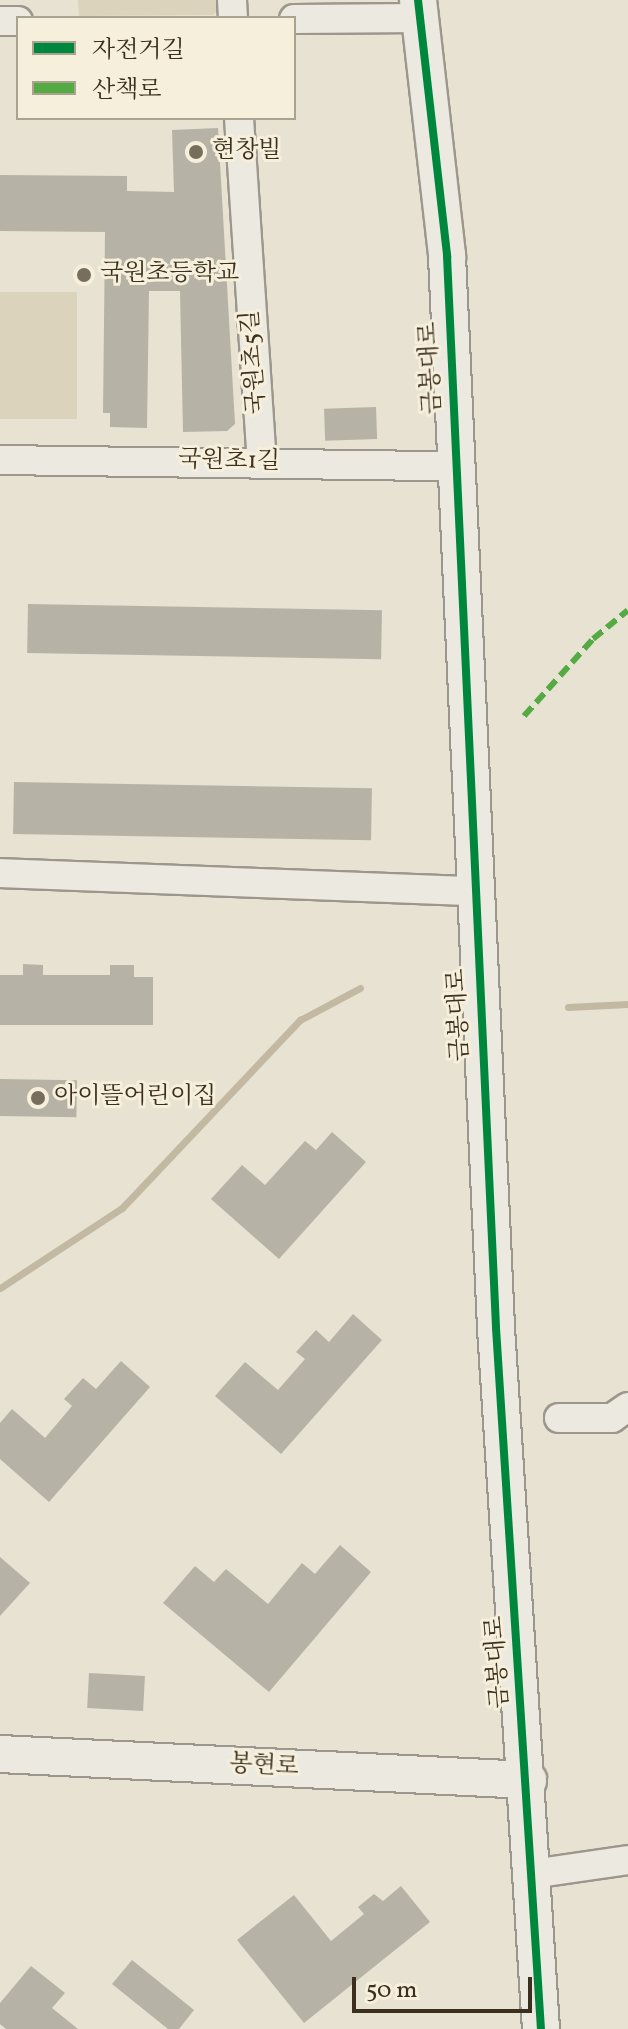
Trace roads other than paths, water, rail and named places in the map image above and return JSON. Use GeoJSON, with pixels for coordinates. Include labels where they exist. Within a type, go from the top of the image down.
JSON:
{"type":"FeatureCollection","features":[{"type":"Feature","properties":{"kind":"street"},"geometry":{"type":"LineString","coordinates":[[296,19],[418,9]]}},
{"type":"Feature","properties":{"kind":"street","name":"금봉대로"},"geometry":{"type":"LineString","coordinates":[[418,9],[447,256],[473,891],[496,1328],[528,1780],[541,2029]]}},
{"type":"Feature","properties":{"kind":"street","name":"국원초5길"},"geometry":{"type":"LineString","coordinates":[[239,120],[262,462]]}},
{"type":"Feature","properties":{"kind":"street","name":"국원초1길"},"geometry":{"type":"LineString","coordinates":[[0,460],[457,466]]}},
{"type":"Feature","properties":{"kind":"street"},"geometry":{"type":"LineString","coordinates":[[0,873],[473,891]]}},
{"type":"Feature","properties":{"kind":"street"},"geometry":{"type":"LineString","coordinates":[[559,1418],[612,1418],[628,1407]]}},
{"type":"Feature","properties":{"kind":"street","name":"봉현로"},"geometry":{"type":"LineString","coordinates":[[0,1754],[528,1780]]}},
{"type":"Feature","properties":{"kind":"street"},"geometry":{"type":"LineString","coordinates":[[532,1874],[628,1860]]}},
{"type":"Feature","properties":{"kind":"waterway"},"geometry":{"type":"LineString","coordinates":[[0,1288],[122,1208],[300,1020],[360,988]]}},
{"type":"Feature","properties":{"kind":"waterway"},"geometry":{"type":"LineString","coordinates":[[568,1007],[628,1004]]}},
{"type":"Feature","properties":{"kind":"place","name":"현창빌"},"geometry":{"type":"Point","coordinates":[196,152]}},
{"type":"Feature","properties":{"kind":"place","name":"국원초등학교"},"geometry":{"type":"Point","coordinates":[84,275]}},
{"type":"Feature","properties":{"kind":"place","name":"아이뜰어린이집"},"geometry":{"type":"Point","coordinates":[38,1098]}}]}
